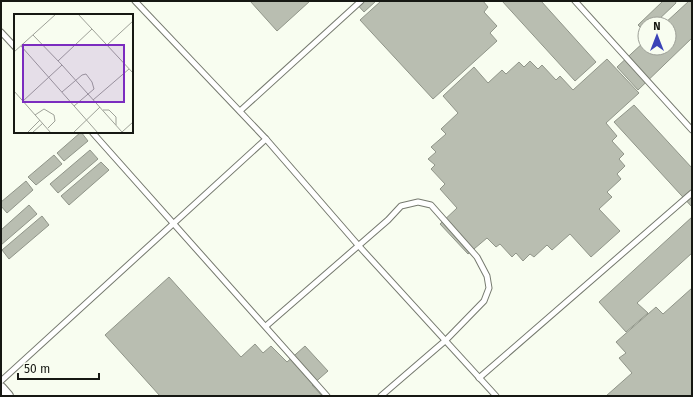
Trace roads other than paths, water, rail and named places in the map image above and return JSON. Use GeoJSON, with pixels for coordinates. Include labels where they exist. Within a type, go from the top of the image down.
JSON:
{"type":"FeatureCollection","features":[{"type":"Feature","properties":{"kind":"street"},"geometry":{"type":"LineString","coordinates":[[1,388],[8,396]]}},
{"type":"Feature","properties":{"kind":"lane"},"geometry":{"type":"LineString","coordinates":[[135,1],[266,138],[358,245],[496,396]]}},
{"type":"Feature","properties":{"kind":"lane"},"geometry":{"type":"LineString","coordinates":[[240,111],[361,1]]}},
{"type":"Feature","properties":{"kind":"lane"},"geometry":{"type":"LineString","coordinates":[[577,2],[692,130]]}},
{"type":"Feature","properties":{"kind":"lane"},"geometry":{"type":"LineString","coordinates":[[1,32],[14,46]]}},
{"type":"Feature","properties":{"kind":"lane"},"geometry":{"type":"LineString","coordinates":[[93,133],[327,396]]}},
{"type":"Feature","properties":{"kind":"lane"},"geometry":{"type":"LineString","coordinates":[[1,381],[266,138]]}},
{"type":"Feature","properties":{"kind":"lane"},"geometry":{"type":"LineString","coordinates":[[479,378],[692,193]]}},
{"type":"Feature","properties":{"kind":"lane"},"geometry":{"type":"LineString","coordinates":[[266,326],[388,220],[402,206],[418,202],[431,205],[477,257],[487,276],[489,288],[484,301],[446,340],[381,396]]}}]}
